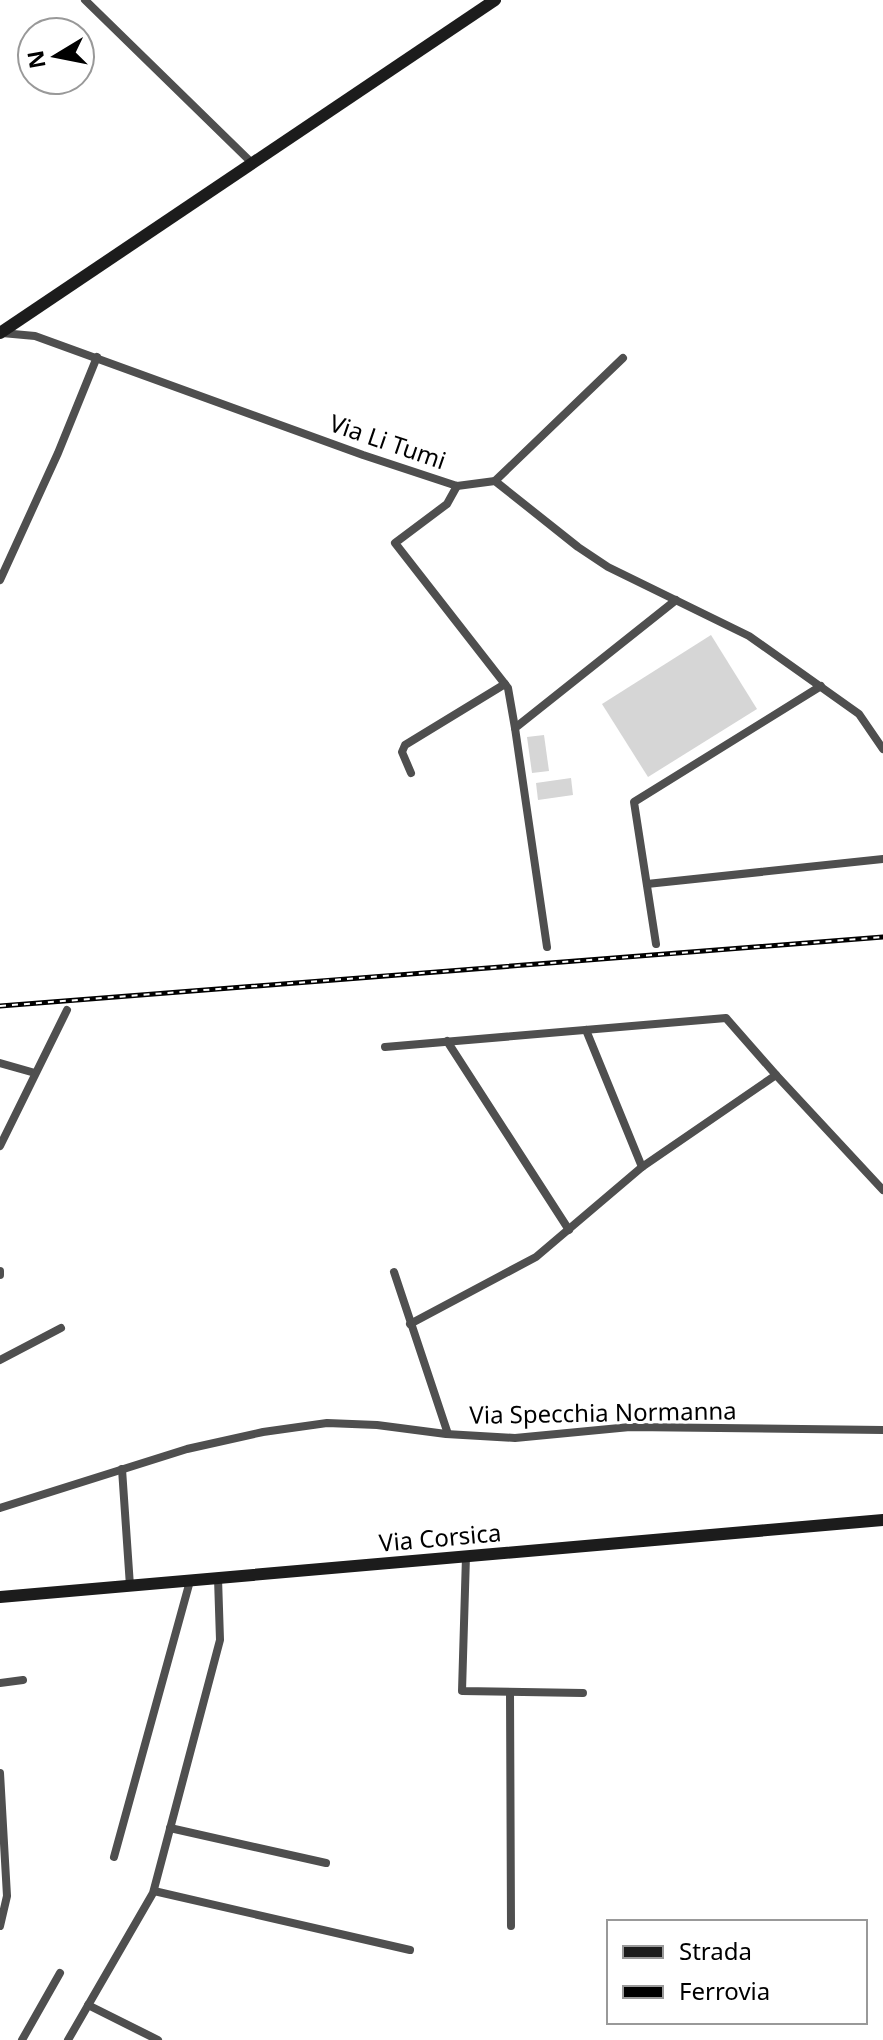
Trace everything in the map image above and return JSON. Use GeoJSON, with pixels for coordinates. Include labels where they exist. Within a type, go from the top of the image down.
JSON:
{"type":"FeatureCollection","features":[{"type":"Feature","properties":{"kind":"main road"},"geometry":{"type":"LineString","coordinates":[[0,333],[495,0]]}},
{"type":"Feature","properties":{"kind":"main road","name":"Via Corsica"},"geometry":{"type":"LineString","coordinates":[[0,1597],[883,1520]]}},
{"type":"Feature","properties":{"kind":"street"},"geometry":{"type":"LineString","coordinates":[[85,0],[253,164]]}},
{"type":"Feature","properties":{"kind":"street","name":"Via Li Tumi"},"geometry":{"type":"LineString","coordinates":[[0,333],[35,336],[457,486],[495,481]]}},
{"type":"Feature","properties":{"kind":"street"},"geometry":{"type":"LineString","coordinates":[[0,580],[52,467],[97,357]]}},
{"type":"Feature","properties":{"kind":"street"},"geometry":{"type":"LineString","coordinates":[[623,358],[495,481],[608,567],[749,636],[859,714],[883,749]]}},
{"type":"Feature","properties":{"kind":"street"},"geometry":{"type":"LineString","coordinates":[[457,486],[447,504],[395,543],[508,688],[547,947]]}},
{"type":"Feature","properties":{"kind":"street"},"geometry":{"type":"LineString","coordinates":[[515,728],[676,600]]}},
{"type":"Feature","properties":{"kind":"street"},"geometry":{"type":"LineString","coordinates":[[411,773],[402,752],[405,745],[505,684]]}},
{"type":"Feature","properties":{"kind":"street"},"geometry":{"type":"LineString","coordinates":[[656,944],[634,802],[821,686]]}},
{"type":"Feature","properties":{"kind":"street"},"geometry":{"type":"LineString","coordinates":[[647,884],[883,859]]}},
{"type":"Feature","properties":{"kind":"street"},"geometry":{"type":"LineString","coordinates":[[0,1146],[67,1010]]}},
{"type":"Feature","properties":{"kind":"street"},"geometry":{"type":"LineString","coordinates":[[385,1047],[726,1018],[883,1190]]}},
{"type":"Feature","properties":{"kind":"street"},"geometry":{"type":"LineString","coordinates":[[586,1030],[642,1167]]}},
{"type":"Feature","properties":{"kind":"street"},"geometry":{"type":"LineString","coordinates":[[447,1041],[569,1230]]}},
{"type":"Feature","properties":{"kind":"street"},"geometry":{"type":"LineString","coordinates":[[0,1063],[35,1073]]}},
{"type":"Feature","properties":{"kind":"street"},"geometry":{"type":"LineString","coordinates":[[410,1324],[536,1257],[642,1167],[776,1075]]}},
{"type":"Feature","properties":{"kind":"street"},"geometry":{"type":"LineString","coordinates":[[394,1272],[448,1434]]}},
{"type":"Feature","properties":{"kind":"street"},"geometry":{"type":"LineString","coordinates":[[0,1360],[61,1328]]}},
{"type":"Feature","properties":{"kind":"street","name":"Via Specchia Normanna"},"geometry":{"type":"LineString","coordinates":[[0,1508],[202,1446],[263,1432],[327,1423],[515,1438],[630,1427],[883,1430]]}},
{"type":"Feature","properties":{"kind":"street"},"geometry":{"type":"LineString","coordinates":[[122,1469],[130,1586]]}},
{"type":"Feature","properties":{"kind":"street"},"geometry":{"type":"LineString","coordinates":[[466,1556],[462,1691],[583,1693]]}},
{"type":"Feature","properties":{"kind":"street"},"geometry":{"type":"LineString","coordinates":[[68,2040],[154,1891],[220,1640],[218,1578]]}},
{"type":"Feature","properties":{"kind":"street"},"geometry":{"type":"LineString","coordinates":[[114,1857],[190,1581]]}},
{"type":"Feature","properties":{"kind":"street"},"geometry":{"type":"LineString","coordinates":[[0,1683],[23,1680]]}},
{"type":"Feature","properties":{"kind":"street"},"geometry":{"type":"LineString","coordinates":[[510,1692],[511,1926]]}},
{"type":"Feature","properties":{"kind":"street"},"geometry":{"type":"LineString","coordinates":[[0,1773],[3,1896],[0,1926]]}},
{"type":"Feature","properties":{"kind":"street"},"geometry":{"type":"LineString","coordinates":[[170,1828],[326,1863]]}},
{"type":"Feature","properties":{"kind":"street"},"geometry":{"type":"LineString","coordinates":[[154,1891],[410,1950]]}},
{"type":"Feature","properties":{"kind":"street"},"geometry":{"type":"LineString","coordinates":[[22,2040],[60,1973]]}},
{"type":"Feature","properties":{"kind":"street"},"geometry":{"type":"LineString","coordinates":[[88,2005],[158,2040]]}},
{"type":"Feature","properties":{"kind":"shaded area"},"geometry":{"type":"Polygon","coordinates":[[[711,635],[757,709],[648,777],[602,704],[711,635]]]}},
{"type":"Feature","properties":{"kind":"shaded area"},"geometry":{"type":"Polygon","coordinates":[[[544,735],[549,771],[532,773],[527,737],[544,735]]]}},
{"type":"Feature","properties":{"kind":"shaded area"},"geometry":{"type":"Polygon","coordinates":[[[571,778],[573,795],[538,800],[536,783],[571,778]]]}},
{"type":"Feature","properties":{"kind":"railway"},"geometry":{"type":"LineString","coordinates":[[0,1006],[883,937]]}}]}
